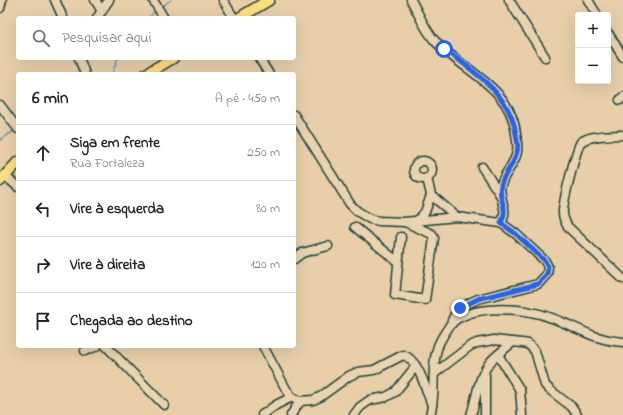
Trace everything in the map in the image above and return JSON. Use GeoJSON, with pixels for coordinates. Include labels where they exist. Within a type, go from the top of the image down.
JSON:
{"type":"FeatureCollection","features":[{"type":"Feature","properties":{"kind":"main road"},"geometry":{"type":"LineString","coordinates":[[242,16],[269,0]]}},
{"type":"Feature","properties":{"kind":"main road"},"geometry":{"type":"LineString","coordinates":[[149,72],[170,60]]}},
{"type":"Feature","properties":{"kind":"main road"},"geometry":{"type":"LineString","coordinates":[[2,178],[16,164]]}},
{"type":"Feature","properties":{"kind":"street"},"geometry":{"type":"LineString","coordinates":[[0,8],[2,0]]}},
{"type":"Feature","properties":{"kind":"street"},"geometry":{"type":"LineString","coordinates":[[55,0],[62,16]]}},
{"type":"Feature","properties":{"kind":"street"},"geometry":{"type":"LineString","coordinates":[[95,0],[99,14]]}},
{"type":"Feature","properties":{"kind":"street"},"geometry":{"type":"LineString","coordinates":[[99,14],[109,0]]}},
{"type":"Feature","properties":{"kind":"street"},"geometry":{"type":"LineString","coordinates":[[223,0],[233,16]]}},
{"type":"Feature","properties":{"kind":"street"},"geometry":{"type":"LineString","coordinates":[[411,0],[435,41],[497,92],[506,104],[512,117],[516,129],[517,152],[500,189],[505,209],[505,215],[501,223]]}},
{"type":"Feature","properties":{"kind":"street"},"geometry":{"type":"LineString","coordinates":[[510,0],[545,57]]}},
{"type":"Feature","properties":{"kind":"street"},"geometry":{"type":"LineString","coordinates":[[588,0],[595,12]]}},
{"type":"Feature","properties":{"kind":"street"},"geometry":{"type":"LineString","coordinates":[[154,3],[163,16]]}},
{"type":"Feature","properties":{"kind":"street"},"geometry":{"type":"LineString","coordinates":[[611,38],[623,57]]}},
{"type":"Feature","properties":{"kind":"street"},"geometry":{"type":"LineString","coordinates":[[80,60],[84,72]]}},
{"type":"Feature","properties":{"kind":"street"},"geometry":{"type":"LineString","coordinates":[[260,60],[268,72]]}},
{"type":"Feature","properties":{"kind":"street"},"geometry":{"type":"LineString","coordinates":[[0,105],[16,127]]}},
{"type":"Feature","properties":{"kind":"street"},"geometry":{"type":"LineString","coordinates":[[296,118],[344,196],[357,211],[370,219],[379,221],[404,222],[457,217],[501,223],[516,234],[545,261],[548,267],[547,274],[538,284],[478,299],[468,303],[455,313],[451,319],[451,325]]}},
{"type":"Feature","properties":{"kind":"street"},"geometry":{"type":"LineString","coordinates":[[623,135],[587,138],[582,141],[576,152],[563,213],[568,227],[623,279]]}},
{"type":"Feature","properties":{"kind":"street"},"geometry":{"type":"LineString","coordinates":[[482,166],[501,197]]}},
{"type":"Feature","properties":{"kind":"street"},"geometry":{"type":"LineString","coordinates":[[2,178],[16,187]]}},
{"type":"Feature","properties":{"kind":"street"},"geometry":{"type":"LineString","coordinates":[[426,178],[431,195],[457,217]]}},
{"type":"Feature","properties":{"kind":"street"},"geometry":{"type":"LineString","coordinates":[[418,220],[425,212],[431,195]]}},
{"type":"Feature","properties":{"kind":"street"},"geometry":{"type":"LineString","coordinates":[[401,237],[395,295],[424,300],[434,238],[432,234],[404,222]]}},
{"type":"Feature","properties":{"kind":"street"},"geometry":{"type":"LineString","coordinates":[[354,227],[398,262]]}},
{"type":"Feature","properties":{"kind":"street"},"geometry":{"type":"LineString","coordinates":[[296,258],[302,253],[328,246]]}},
{"type":"Feature","properties":{"kind":"street"},"geometry":{"type":"LineString","coordinates":[[430,415],[433,406],[435,357],[438,346],[451,325],[460,319],[479,311],[520,311],[547,316],[593,336],[623,342]]}},
{"type":"Feature","properties":{"kind":"street"},"geometry":{"type":"LineString","coordinates":[[435,373],[470,346],[477,343],[494,340],[522,342],[532,347],[546,385],[550,390],[572,407],[577,415]]}},
{"type":"Feature","properties":{"kind":"street"},"geometry":{"type":"LineString","coordinates":[[471,415],[481,378],[485,370],[492,360],[513,342]]}},
{"type":"Feature","properties":{"kind":"street"},"geometry":{"type":"LineString","coordinates":[[85,351],[92,348]]}},
{"type":"Feature","properties":{"kind":"street"},"geometry":{"type":"LineString","coordinates":[[108,348],[164,405]]}},
{"type":"Feature","properties":{"kind":"street"},"geometry":{"type":"LineString","coordinates":[[264,348],[292,397],[300,401],[313,400],[320,397],[349,376],[358,372],[374,370],[403,355],[408,356],[416,366],[433,406]]}},
{"type":"Feature","properties":{"kind":"street"},"geometry":{"type":"LineString","coordinates":[[498,355],[520,390],[522,415]]}},
{"type":"Feature","properties":{"kind":"street"},"geometry":{"type":"LineString","coordinates":[[354,415],[360,407],[370,400],[386,397],[395,392],[416,366]]}},
{"type":"Feature","properties":{"kind":"street"},"geometry":{"type":"LineString","coordinates":[[484,415],[485,370]]}},
{"type":"Feature","properties":{"kind":"street"},"geometry":{"type":"LineString","coordinates":[[262,415],[276,405],[292,397]]}},
{"type":"Feature","properties":{"kind":"street"},"geometry":{"type":"LineString","coordinates":[[291,415],[300,401]]}},
{"type":"Feature","properties":{"kind":"waterway"},"geometry":{"type":"LineString","coordinates":[[161,7],[171,0]]}},
{"type":"Feature","properties":{"kind":"waterway"},"geometry":{"type":"LineString","coordinates":[[150,16],[156,11]]}},
{"type":"Feature","properties":{"kind":"waterway"},"geometry":{"type":"LineString","coordinates":[[113,72],[117,60]]}},
{"type":"Feature","properties":{"kind":"waterway"},"geometry":{"type":"LineString","coordinates":[[0,140],[14,131]]}},
{"type":"Feature","properties":{"kind":"route"},"geometry":{"type":"LineString","coordinates":[[444,49],[497,92],[506,104],[516,129],[518,143],[514,161],[500,186],[501,197],[505,209],[504,219],[501,223],[516,234],[545,261],[548,267],[547,274],[538,284],[478,299],[460,308]]}}]}
